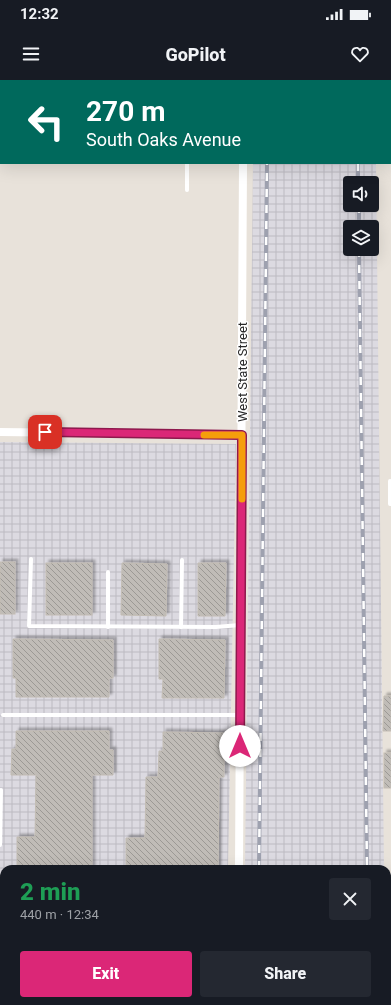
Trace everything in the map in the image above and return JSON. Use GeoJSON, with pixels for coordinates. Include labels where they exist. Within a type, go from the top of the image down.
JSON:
{"type":"FeatureCollection","features":[{"type":"Feature","properties":{"kind":"street","name":"West State Street"},"geometry":{"type":"LineString","coordinates":[[239,865],[243,164]]}},
{"type":"Feature","properties":{"kind":"street"},"geometry":{"type":"LineString","coordinates":[[0,432],[242,435]]}},
{"type":"Feature","properties":{"kind":"lane"},"geometry":{"type":"LineString","coordinates":[[187,164],[188,190]]}},
{"type":"Feature","properties":{"kind":"lane"},"geometry":{"type":"LineString","coordinates":[[390,481],[391,504]]}},
{"type":"Feature","properties":{"kind":"lane"},"geometry":{"type":"LineString","coordinates":[[31,559],[29,626],[216,628],[241,625]]}},
{"type":"Feature","properties":{"kind":"lane"},"geometry":{"type":"LineString","coordinates":[[181,627],[182,560]]}},
{"type":"Feature","properties":{"kind":"lane"},"geometry":{"type":"LineString","coordinates":[[108,572],[108,627]]}},
{"type":"Feature","properties":{"kind":"lane"},"geometry":{"type":"LineString","coordinates":[[3,715],[240,715]]}},
{"type":"Feature","properties":{"kind":"lane"},"geometry":{"type":"LineString","coordinates":[[0,845],[1,790]]}},
{"type":"Feature","properties":{"kind":"shaded area"},"geometry":{"type":"Polygon","coordinates":[[[253,164],[376,164],[376,176],[343,176],[343,212],[377,212],[377,220],[343,220],[343,256],[377,256],[384,865],[245,865],[253,164]]]}},
{"type":"Feature","properties":{"kind":"shaded area"},"geometry":{"type":"Polygon","coordinates":[[[0,442],[236,444],[228,865],[0,865],[0,442]]]}},
{"type":"Feature","properties":{"kind":"building"},"geometry":{"type":"Polygon","coordinates":[[[0,562],[15,562],[15,614],[0,614],[0,562]]]}},
{"type":"Feature","properties":{"kind":"building"},"geometry":{"type":"Polygon","coordinates":[[[46,563],[92,563],[92,615],[46,615],[46,563]]]}},
{"type":"Feature","properties":{"kind":"building"},"geometry":{"type":"Polygon","coordinates":[[[122,563],[167,564],[166,616],[121,615],[122,563]]]}},
{"type":"Feature","properties":{"kind":"building"},"geometry":{"type":"Polygon","coordinates":[[[198,563],[226,563],[225,616],[198,616],[198,563]]]}},
{"type":"Feature","properties":{"kind":"building"},"geometry":{"type":"Polygon","coordinates":[[[13,639],[113,640],[113,678],[109,678],[109,697],[16,697],[16,678],[13,678],[13,639]]]}},
{"type":"Feature","properties":{"kind":"building"},"geometry":{"type":"Polygon","coordinates":[[[159,639],[225,640],[224,698],[162,698],[163,679],[159,679],[159,639]]]}},
{"type":"Feature","properties":{"kind":"building"},"geometry":{"type":"Polygon","coordinates":[[[384,696],[391,696],[391,731],[383,731],[384,696]]]}},
{"type":"Feature","properties":{"kind":"building"},"geometry":{"type":"Polygon","coordinates":[[[16,731],[109,731],[109,750],[113,750],[113,775],[92,775],[92,865],[17,865],[17,837],[35,837],[36,775],[11,775],[12,749],[16,749],[16,731]]]}},
{"type":"Feature","properties":{"kind":"building"},"geometry":{"type":"Polygon","coordinates":[[[163,732],[224,733],[224,777],[219,777],[218,865],[126,865],[126,838],[145,838],[146,777],[158,777],[159,751],[163,751],[163,732]]]}},
{"type":"Feature","properties":{"kind":"building"},"geometry":{"type":"Polygon","coordinates":[[[384,753],[391,753],[391,788],[384,788],[384,753]]]}},
{"type":"Feature","properties":{"kind":"railway"},"geometry":{"type":"LineString","coordinates":[[259,865],[267,164]]}},
{"type":"Feature","properties":{"kind":"railway"},"geometry":{"type":"LineString","coordinates":[[358,164],[358,176]]}},
{"type":"Feature","properties":{"kind":"railway"},"geometry":{"type":"LineString","coordinates":[[359,212],[359,220]]}},
{"type":"Feature","properties":{"kind":"railway"},"geometry":{"type":"LineString","coordinates":[[359,256],[367,865]]}},
{"type":"Feature","properties":{"kind":"slow traffic"},"geometry":{"type":"LineString","coordinates":[[204,435],[242,435],[242,499]]}},
{"type":"Feature","properties":{"kind":"route"},"geometry":{"type":"LineString","coordinates":[[45,432],[242,435],[240,746]]}}]}
